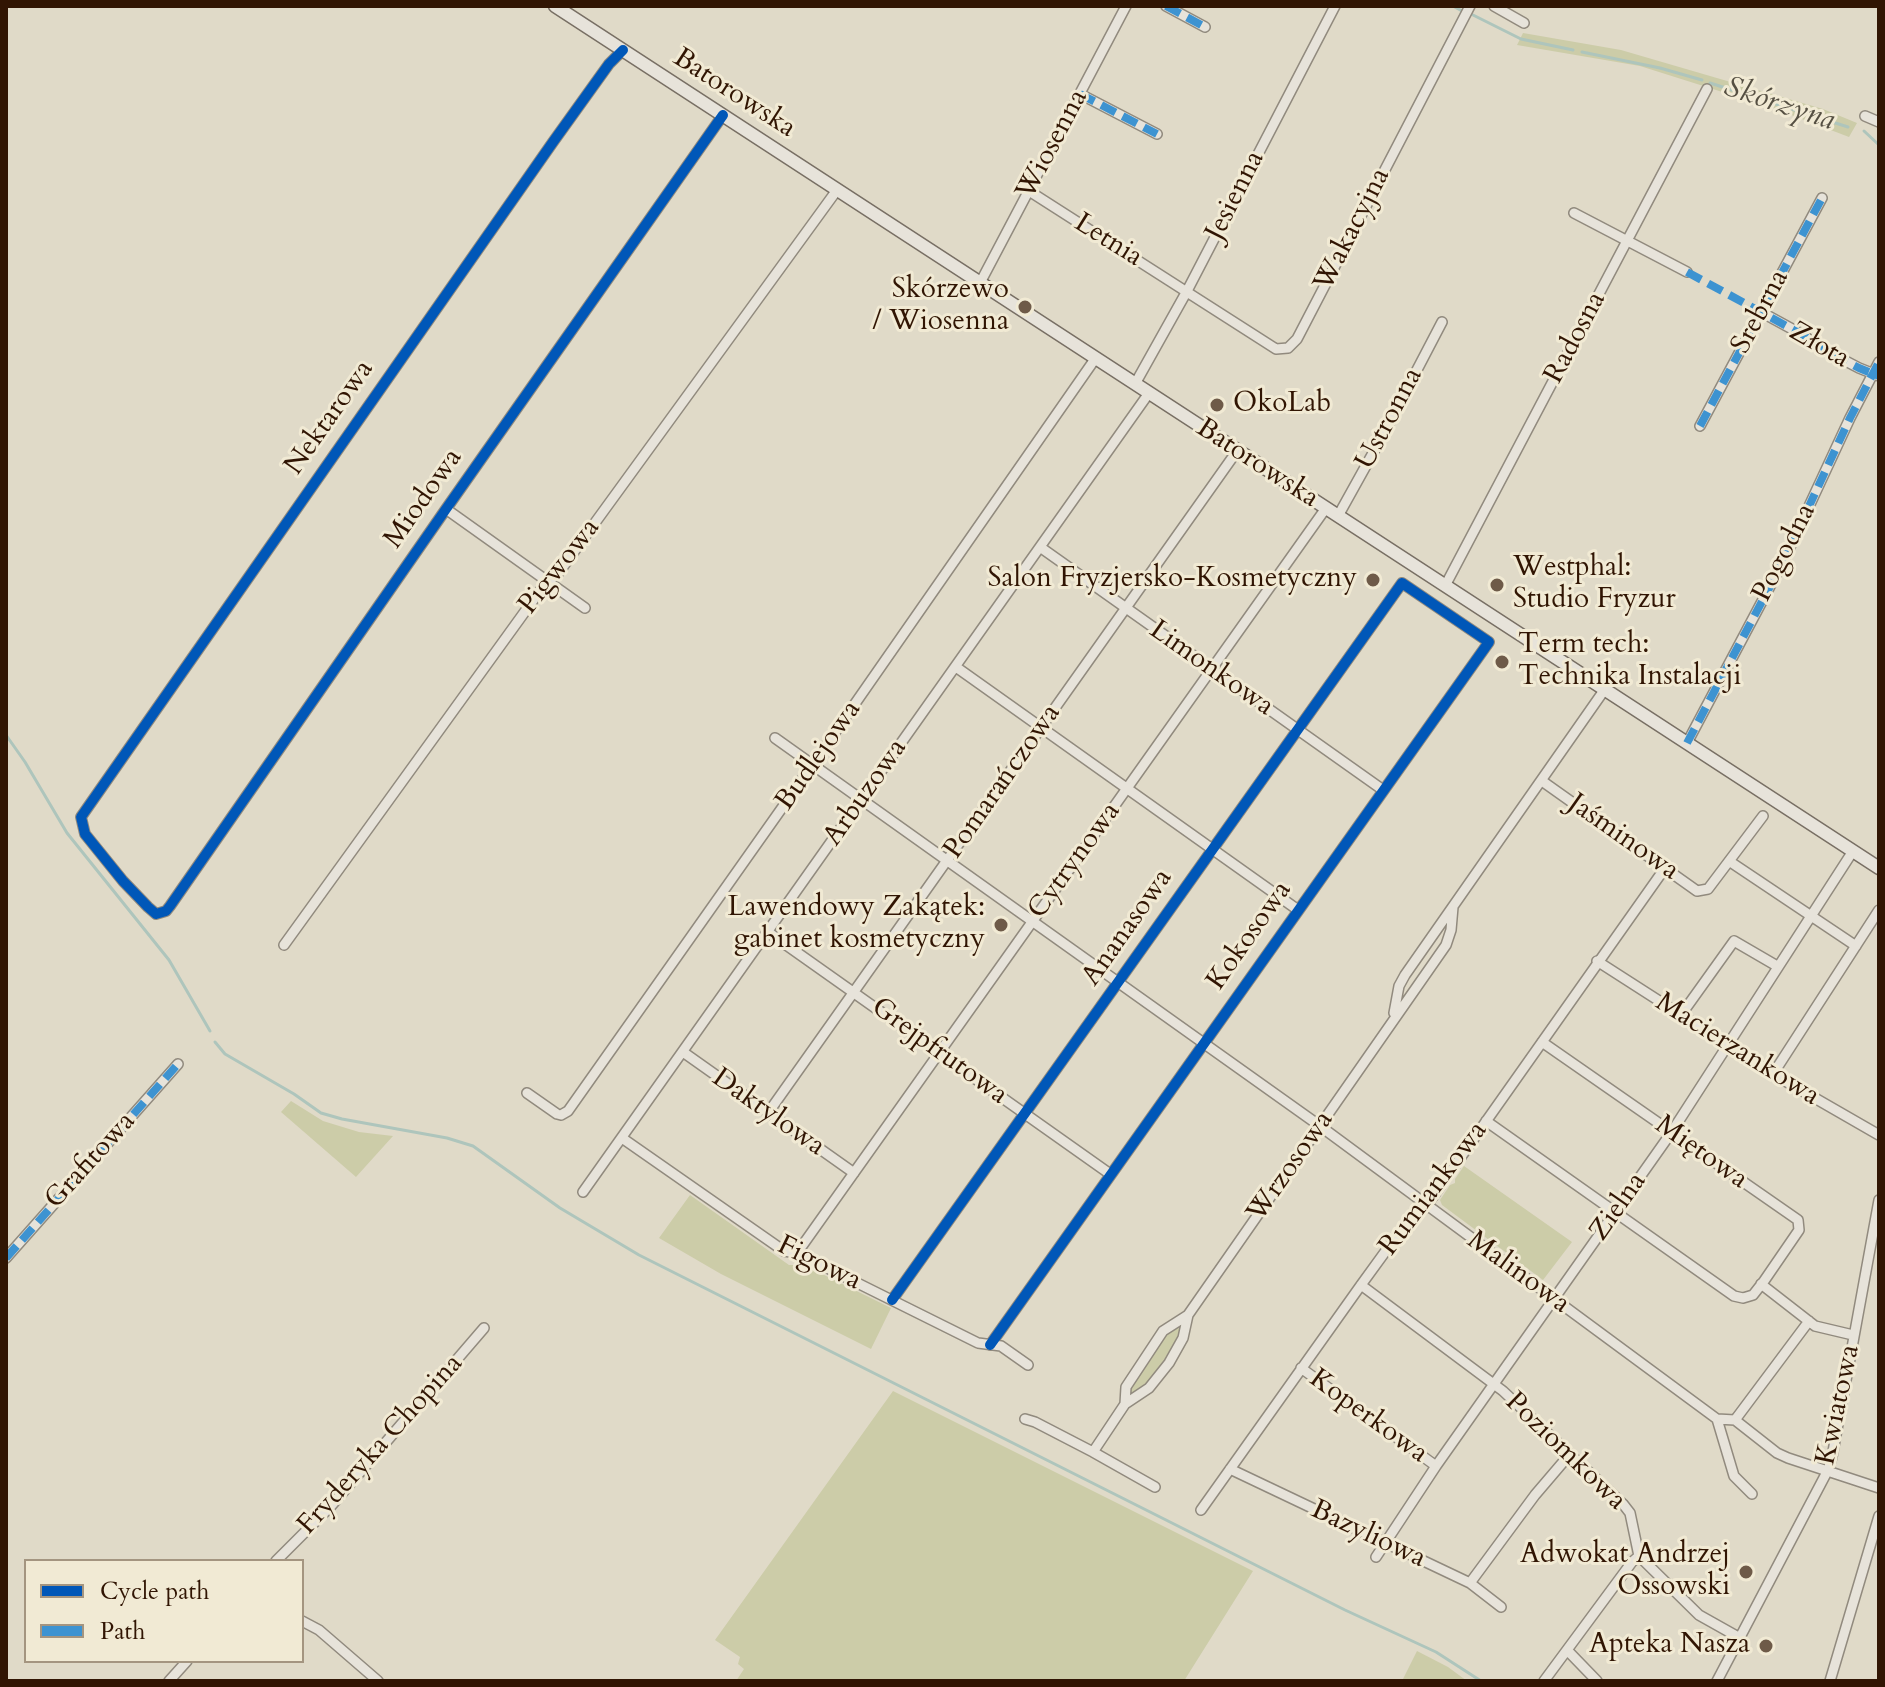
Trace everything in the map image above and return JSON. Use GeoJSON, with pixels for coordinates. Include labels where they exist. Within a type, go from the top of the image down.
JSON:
{"type":"FeatureCollection","features":[{"type":"Feature","properties":{"kind":"street","name":"Batorowska"},"geometry":{"type":"LineString","coordinates":[[555,6],[1879,868]]}},
{"type":"Feature","properties":{"kind":"street","name":"Wiosenna"},"geometry":{"type":"LineString","coordinates":[[980,283],[1126,6]]}},
{"type":"Feature","properties":{"kind":"street"},"geometry":{"type":"LineString","coordinates":[[1166,6],[1205,27]]}},
{"type":"Feature","properties":{"kind":"street","name":"Jesienna"},"geometry":{"type":"LineString","coordinates":[[1135,384],[1187,291],[1335,6]]}},
{"type":"Feature","properties":{"kind":"street","name":"Wakacyjna"},"geometry":{"type":"LineString","coordinates":[[1187,291],[1276,349],[1288,348],[1297,339],[1470,6]]}},
{"type":"Feature","properties":{"kind":"street"},"geometry":{"type":"LineString","coordinates":[[1494,6],[1524,23]]}},
{"type":"Feature","properties":{"kind":"street","name":"Nektarowa"},"geometry":{"type":"LineString","coordinates":[[166,911],[156,914],[123,881],[85,834],[81,817],[553,142],[609,64],[623,50]]}},
{"type":"Feature","properties":{"kind":"street","name":"Radosna"},"geometry":{"type":"LineString","coordinates":[[1445,586],[1707,89]]}},
{"type":"Feature","properties":{"kind":"street"},"geometry":{"type":"LineString","coordinates":[[1080,94],[1157,134]]}},
{"type":"Feature","properties":{"kind":"street","name":"Miodowa"},"geometry":{"type":"LineString","coordinates":[[166,911],[723,115]]}},
{"type":"Feature","properties":{"kind":"street"},"geometry":{"type":"LineString","coordinates":[[1865,116],[1879,122]]}},
{"type":"Feature","properties":{"kind":"street","name":"Pigwowa"},"geometry":{"type":"LineString","coordinates":[[284,945],[547,581],[557,575],[837,190]]}},
{"type":"Feature","properties":{"kind":"street","name":"Letnia"},"geometry":{"type":"LineString","coordinates":[[1029,191],[1187,291]]}},
{"type":"Feature","properties":{"kind":"street","name":"Srebrna"},"geometry":{"type":"LineString","coordinates":[[1700,426],[1822,198]]}},
{"type":"Feature","properties":{"kind":"street"},"geometry":{"type":"LineString","coordinates":[[1574,213],[1687,272]]}},
{"type":"Feature","properties":{"kind":"street","name":"Złota"},"geometry":{"type":"LineString","coordinates":[[1761,312],[1805,336],[1813,344],[1876,374]]}},
{"type":"Feature","properties":{"kind":"street","name":"Ustronna"},"geometry":{"type":"LineString","coordinates":[[1338,516],[1442,322]]}},
{"type":"Feature","properties":{"kind":"street","name":"Budlejowa"},"geometry":{"type":"LineString","coordinates":[[527,1093],[557,1114],[568,1111],[1095,359]]}},
{"type":"Feature","properties":{"kind":"street","name":"Pogodna"},"geometry":{"type":"LineString","coordinates":[[1687,743],[1801,525],[1850,418],[1876,374],[1879,362]]}},
{"type":"Feature","properties":{"kind":"street","name":"Arbuzowa"},"geometry":{"type":"LineString","coordinates":[[583,1192],[1149,393]]}},
{"type":"Feature","properties":{"kind":"street","name":"Pomarańczowa"},"geometry":{"type":"LineString","coordinates":[[768,1113],[1237,451]]}},
{"type":"Feature","properties":{"kind":"street","name":"Cytrynowa"},"geometry":{"type":"LineString","coordinates":[[797,1253],[1326,508]]}},
{"type":"Feature","properties":{"kind":"street"},"geometry":{"type":"LineString","coordinates":[[446,509],[585,608]]}},
{"type":"Feature","properties":{"kind":"street","name":"Limonkowa"},"geometry":{"type":"LineString","coordinates":[[1040,547],[1383,790]]}},
{"type":"Feature","properties":{"kind":"street","name":"Ananasowa"},"geometry":{"type":"LineString","coordinates":[[892,1300],[1402,583]]}},
{"type":"Feature","properties":{"kind":"street","name":"Kokosowa"},"geometry":{"type":"LineString","coordinates":[[990,1345],[1489,642],[1402,583]]}},
{"type":"Feature","properties":{"kind":"street"},"geometry":{"type":"LineString","coordinates":[[956,667],[1298,910]]}},
{"type":"Feature","properties":{"kind":"street","name":"Wrzosowa"},"geometry":{"type":"LineString","coordinates":[[1393,1019],[1399,986],[1605,689]]}},
{"type":"Feature","properties":{"kind":"street","name":"Malinowa"},"geometry":{"type":"LineString","coordinates":[[775,738],[1204,1042],[1717,1419]]}},
{"type":"Feature","properties":{"kind":"street","name":"Jaśminowa"},"geometry":{"type":"LineString","coordinates":[[1542,781],[1697,891],[1708,889],[1763,816]]}},
{"type":"Feature","properties":{"kind":"street","name":"Zielna"},"geometry":{"type":"LineString","coordinates":[[1376,1557],[1436,1466],[1671,1133],[1853,851]]}},
{"type":"Feature","properties":{"kind":"street"},"geometry":{"type":"LineString","coordinates":[[1729,861],[1856,946]]}},
{"type":"Feature","properties":{"kind":"street","name":"Rumiankowa"},"geometry":{"type":"LineString","coordinates":[[1201,1510],[1393,1241],[1427,1205],[1665,868]]}},
{"type":"Feature","properties":{"kind":"street","name":"Wrzosowa"},"geometry":{"type":"LineString","coordinates":[[1125,1404],[1126,1387],[1156,1341],[1163,1331],[1188,1315],[1446,945],[1453,907]]}},
{"type":"Feature","properties":{"kind":"street"},"geometry":{"type":"LineString","coordinates":[[1773,1074],[1879,910]]}},
{"type":"Feature","properties":{"kind":"street","name":"Grejpfrutowa"},"geometry":{"type":"LineString","coordinates":[[768,932],[1110,1174]]}},
{"type":"Feature","properties":{"kind":"street"},"geometry":{"type":"LineString","coordinates":[[1681,1015],[1734,941],[1777,966]]}},
{"type":"Feature","properties":{"kind":"street","name":"Macierzankowa"},"geometry":{"type":"LineString","coordinates":[[1597,961],[1773,1074],[1879,1135]]}},
{"type":"Feature","properties":{"kind":"street","name":"Miętowa"},"geometry":{"type":"LineString","coordinates":[[1542,1042],[1798,1220],[1799,1230],[1761,1284]]}},
{"type":"Feature","properties":{"kind":"street","name":"Daktylowa"},"geometry":{"type":"LineString","coordinates":[[683,1052],[854,1173]]}},
{"type":"Feature","properties":{"kind":"street","name":"Grafitowa"},"geometry":{"type":"LineString","coordinates":[[6,1258],[178,1064]]}},
{"type":"Feature","properties":{"kind":"street"},"geometry":{"type":"LineString","coordinates":[[1486,1121],[1734,1296],[1748,1298],[1761,1284],[1815,1326],[1853,1335]]}},
{"type":"Feature","properties":{"kind":"street","name":"Figowa"},"geometry":{"type":"LineString","coordinates":[[622,1138],[784,1251],[797,1253],[978,1343],[1001,1346],[1028,1365]]}},
{"type":"Feature","properties":{"kind":"street","name":"Kwiatowa"},"geometry":{"type":"LineString","coordinates":[[1717,1681],[1828,1470],[1879,1200]]}},
{"type":"Feature","properties":{"kind":"street","name":"Poziomkowa"},"geometry":{"type":"LineString","coordinates":[[1361,1285],[1495,1384],[1623,1504],[1630,1513],[1639,1556]]}},
{"type":"Feature","properties":{"kind":"street","name":"Wrzosowa"},"geometry":{"type":"LineString","coordinates":[[1093,1452],[1125,1404],[1149,1388],[1169,1363],[1183,1338],[1188,1315]]}},
{"type":"Feature","properties":{"kind":"street"},"geometry":{"type":"LineString","coordinates":[[1735,1420],[1809,1321]]}},
{"type":"Feature","properties":{"kind":"street","name":"Fryderyka Chopina"},"geometry":{"type":"LineString","coordinates":[[278,1559],[331,1506],[484,1328]]}},
{"type":"Feature","properties":{"kind":"street","name":"Koperkowa"},"geometry":{"type":"LineString","coordinates":[[1301,1368],[1436,1466]]}},
{"type":"Feature","properties":{"kind":"street"},"geometry":{"type":"LineString","coordinates":[[1025,1419],[1155,1487]]}},
{"type":"Feature","properties":{"kind":"street"},"geometry":{"type":"LineString","coordinates":[[1752,1494],[1734,1476],[1717,1419],[1735,1420],[1788,1458],[1879,1488]]}},
{"type":"Feature","properties":{"kind":"street"},"geometry":{"type":"LineString","coordinates":[[1470,1583],[1535,1495],[1570,1454]]}},
{"type":"Feature","properties":{"kind":"street","name":"Bazyliowa"},"geometry":{"type":"LineString","coordinates":[[1230,1469],[1470,1583],[1501,1607]]}},
{"type":"Feature","properties":{"kind":"street"},"geometry":{"type":"LineString","coordinates":[[1830,1681],[1879,1516]]}},
{"type":"Feature","properties":{"kind":"street"},"geometry":{"type":"LineString","coordinates":[[1544,1681],[1639,1556],[1699,1615],[1740,1638]]}},
{"type":"Feature","properties":{"kind":"street"},"geometry":{"type":"LineString","coordinates":[[304,1622],[319,1630],[378,1681]]}},
{"type":"Feature","properties":{"kind":"street"},"geometry":{"type":"LineString","coordinates":[[1567,1650],[1597,1681]]}},
{"type":"Feature","properties":{"kind":"street"},"geometry":{"type":"LineString","coordinates":[[169,1681],[185,1663]]}},
{"type":"Feature","properties":{"kind":"green space"},"geometry":{"type":"Polygon","coordinates":[[[1523,33],[1621,50],[1823,109],[1857,123],[1849,137],[1773,108],[1640,66],[1517,45],[1523,33]]]}},
{"type":"Feature","properties":{"kind":"green space"},"geometry":{"type":"Polygon","coordinates":[[[291,1101],[323,1121],[359,1132],[393,1136],[356,1177],[281,1112],[291,1101]]]}},
{"type":"Feature","properties":{"kind":"green space"},"geometry":{"type":"Polygon","coordinates":[[[1464,1166],[1572,1242],[1543,1280],[1442,1205],[1440,1200],[1450,1185],[1455,1183],[1464,1166]]]}},
{"type":"Feature","properties":{"kind":"green space"},"geometry":{"type":"Polygon","coordinates":[[[690,1195],[789,1265],[804,1265],[891,1308],[871,1349],[721,1274],[659,1238],[690,1195]]]}},
{"type":"Feature","properties":{"kind":"green space"},"geometry":{"type":"Polygon","coordinates":[[[1181,1325],[1176,1343],[1150,1382],[1129,1397],[1129,1388],[1164,1336],[1181,1325]]]}},
{"type":"Feature","properties":{"kind":"green space"},"geometry":{"type":"Polygon","coordinates":[[[893,1391],[1253,1571],[1184,1681],[736,1681],[744,1669],[738,1664],[740,1657],[715,1640],[893,1391]]]}},
{"type":"Feature","properties":{"kind":"green space"},"geometry":{"type":"Polygon","coordinates":[[[1417,1651],[1448,1667],[1467,1681],[1402,1681],[1417,1651]]]}},
{"type":"Feature","properties":{"kind":"waterway","name":"Skórzyna"},"geometry":{"type":"LineString","coordinates":[[1453,6],[1462,11]]}},
{"type":"Feature","properties":{"kind":"waterway","name":"Skórzyna"},"geometry":{"type":"LineString","coordinates":[[1473,15],[1521,39],[1573,50]]}},
{"type":"Feature","properties":{"kind":"waterway","name":"Skórzyna"},"geometry":{"type":"LineString","coordinates":[[1582,52],[1702,80]]}},
{"type":"Feature","properties":{"kind":"waterway","name":"Skórzyna"},"geometry":{"type":"LineString","coordinates":[[1710,83],[1848,127]]}},
{"type":"Feature","properties":{"kind":"waterway","name":"Skórzyna"},"geometry":{"type":"LineString","coordinates":[[1864,131],[1879,145]]}},
{"type":"Feature","properties":{"kind":"waterway"},"geometry":{"type":"LineString","coordinates":[[6,735],[67,833],[169,960],[210,1031]]}},
{"type":"Feature","properties":{"kind":"waterway"},"geometry":{"type":"LineString","coordinates":[[215,1042],[225,1054],[321,1113],[473,1146],[560,1208],[639,1255],[1345,1610],[1436,1652],[1481,1681]]}},
{"type":"Feature","properties":{"kind":"marked path"},"geometry":{"type":"LineString","coordinates":[[1166,6],[1205,27]]}},
{"type":"Feature","properties":{"kind":"marked path"},"geometry":{"type":"LineString","coordinates":[[1080,94],[1157,134]]}},
{"type":"Feature","properties":{"kind":"marked path"},"geometry":{"type":"LineString","coordinates":[[1700,426],[1822,198]]}},
{"type":"Feature","properties":{"kind":"marked path"},"geometry":{"type":"LineString","coordinates":[[1687,272],[1805,336],[1813,344],[1879,376]]}},
{"type":"Feature","properties":{"kind":"marked path"},"geometry":{"type":"LineString","coordinates":[[1687,743],[1785,558],[1879,362]]}},
{"type":"Feature","properties":{"kind":"marked path"},"geometry":{"type":"LineString","coordinates":[[6,1258],[178,1064]]}},
{"type":"Feature","properties":{"kind":"cycle path"},"geometry":{"type":"LineString","coordinates":[[623,50],[609,64],[553,142],[81,817],[85,834],[123,881],[156,914],[170,906],[723,115]]}},
{"type":"Feature","properties":{"kind":"cycle path"},"geometry":{"type":"LineString","coordinates":[[892,1300],[1402,583],[1489,642],[990,1345]]}},
{"type":"Feature","properties":{"kind":"place","name":"Skórzewo / Wiosenna"},"geometry":{"type":"Point","coordinates":[1025,307]}},
{"type":"Feature","properties":{"kind":"place","name":"OkoLab"},"geometry":{"type":"Point","coordinates":[1217,405]}},
{"type":"Feature","properties":{"kind":"place","name":"Salon Fryzjersko-Kosmetyczny"},"geometry":{"type":"Point","coordinates":[1373,580]}},
{"type":"Feature","properties":{"kind":"place","name":"Westphal: Studio Fryzur"},"geometry":{"type":"Point","coordinates":[1497,585]}},
{"type":"Feature","properties":{"kind":"place","name":"Term tech: Technika Instalacji"},"geometry":{"type":"Point","coordinates":[1502,662]}},
{"type":"Feature","properties":{"kind":"place","name":"Lawendowy Zakątek: gabinet kosmetyczny"},"geometry":{"type":"Point","coordinates":[1001,925]}},
{"type":"Feature","properties":{"kind":"place","name":"Adwokat Andrzej Ossowski"},"geometry":{"type":"Point","coordinates":[1746,1572]}},
{"type":"Feature","properties":{"kind":"place","name":"Apteka Nasza"},"geometry":{"type":"Point","coordinates":[1766,1646]}}]}
